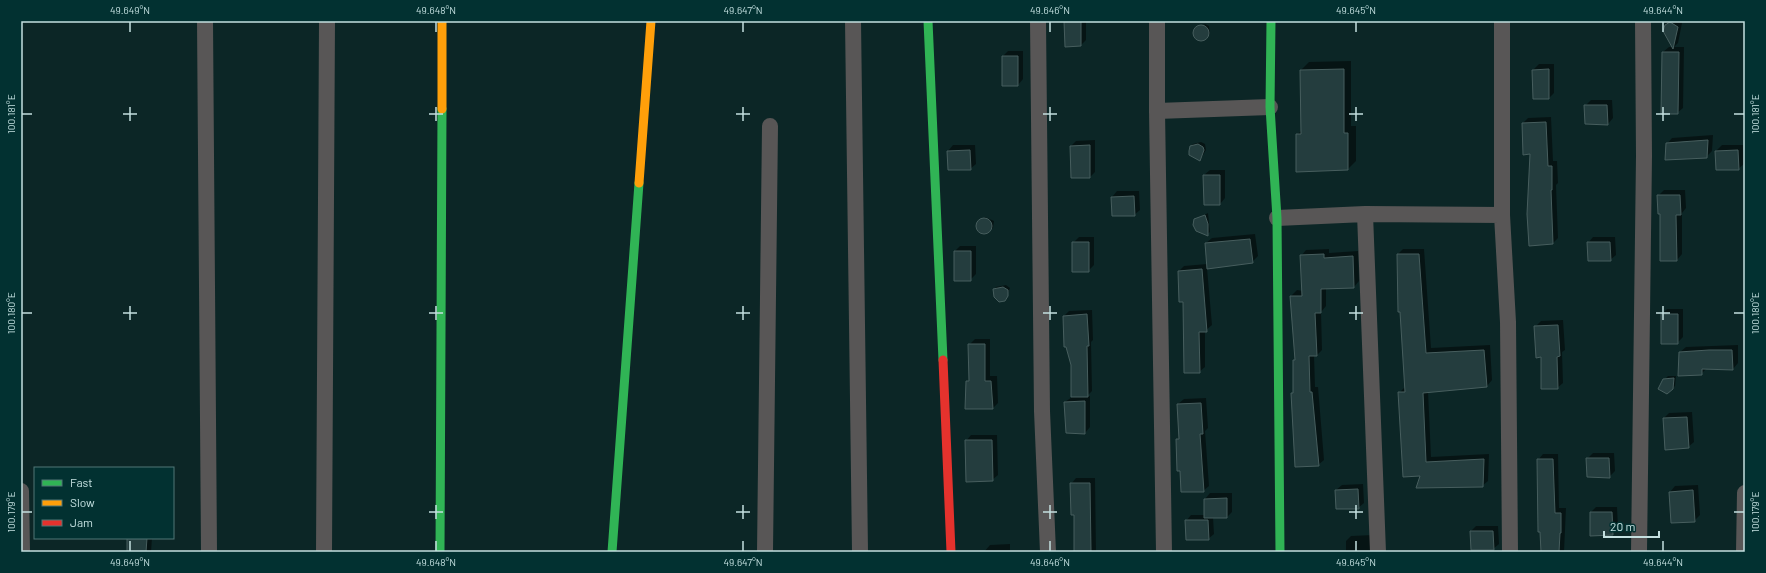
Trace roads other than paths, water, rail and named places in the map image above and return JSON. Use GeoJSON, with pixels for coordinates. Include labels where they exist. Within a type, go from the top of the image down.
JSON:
{"type":"FeatureCollection","features":[{"type":"Feature","properties":{"kind":"street"},"geometry":{"type":"LineString","coordinates":[[205,21],[210,552]]}},
{"type":"Feature","properties":{"kind":"street"},"geometry":{"type":"LineString","coordinates":[[324,552],[327,21]]}},
{"type":"Feature","properties":{"kind":"street"},"geometry":{"type":"LineString","coordinates":[[440,552],[442,21]]}},
{"type":"Feature","properties":{"kind":"street"},"geometry":{"type":"LineString","coordinates":[[612,552],[651,21]]}},
{"type":"Feature","properties":{"kind":"street"},"geometry":{"type":"LineString","coordinates":[[853,21],[860,552]]}},
{"type":"Feature","properties":{"kind":"street"},"geometry":{"type":"LineString","coordinates":[[928,21],[951,552]]}},
{"type":"Feature","properties":{"kind":"street"},"geometry":{"type":"LineString","coordinates":[[1038,21],[1042,410],[1048,552]]}},
{"type":"Feature","properties":{"kind":"street"},"geometry":{"type":"LineString","coordinates":[[1157,21],[1164,552]]}},
{"type":"Feature","properties":{"kind":"street"},"geometry":{"type":"LineString","coordinates":[[1271,21],[1270,107],[1278,218],[1280,552]]}},
{"type":"Feature","properties":{"kind":"street"},"geometry":{"type":"LineString","coordinates":[[1502,21],[1502,215],[1508,322],[1510,552]]}},
{"type":"Feature","properties":{"kind":"street"},"geometry":{"type":"LineString","coordinates":[[1639,552],[1644,156],[1643,21]]}},
{"type":"Feature","properties":{"kind":"street"},"geometry":{"type":"LineString","coordinates":[[1157,110],[1270,107]]}},
{"type":"Feature","properties":{"kind":"street"},"geometry":{"type":"LineString","coordinates":[[765,552],[770,126]]}},
{"type":"Feature","properties":{"kind":"street"},"geometry":{"type":"LineString","coordinates":[[1278,218],[1366,214],[1502,215]]}},
{"type":"Feature","properties":{"kind":"street"},"geometry":{"type":"LineString","coordinates":[[1366,214],[1378,552]]}},
{"type":"Feature","properties":{"kind":"street"},"geometry":{"type":"LineString","coordinates":[[21,491],[22,552]]}},
{"type":"Feature","properties":{"kind":"street"},"geometry":{"type":"LineString","coordinates":[[1744,552],[1745,493]]}}]}
